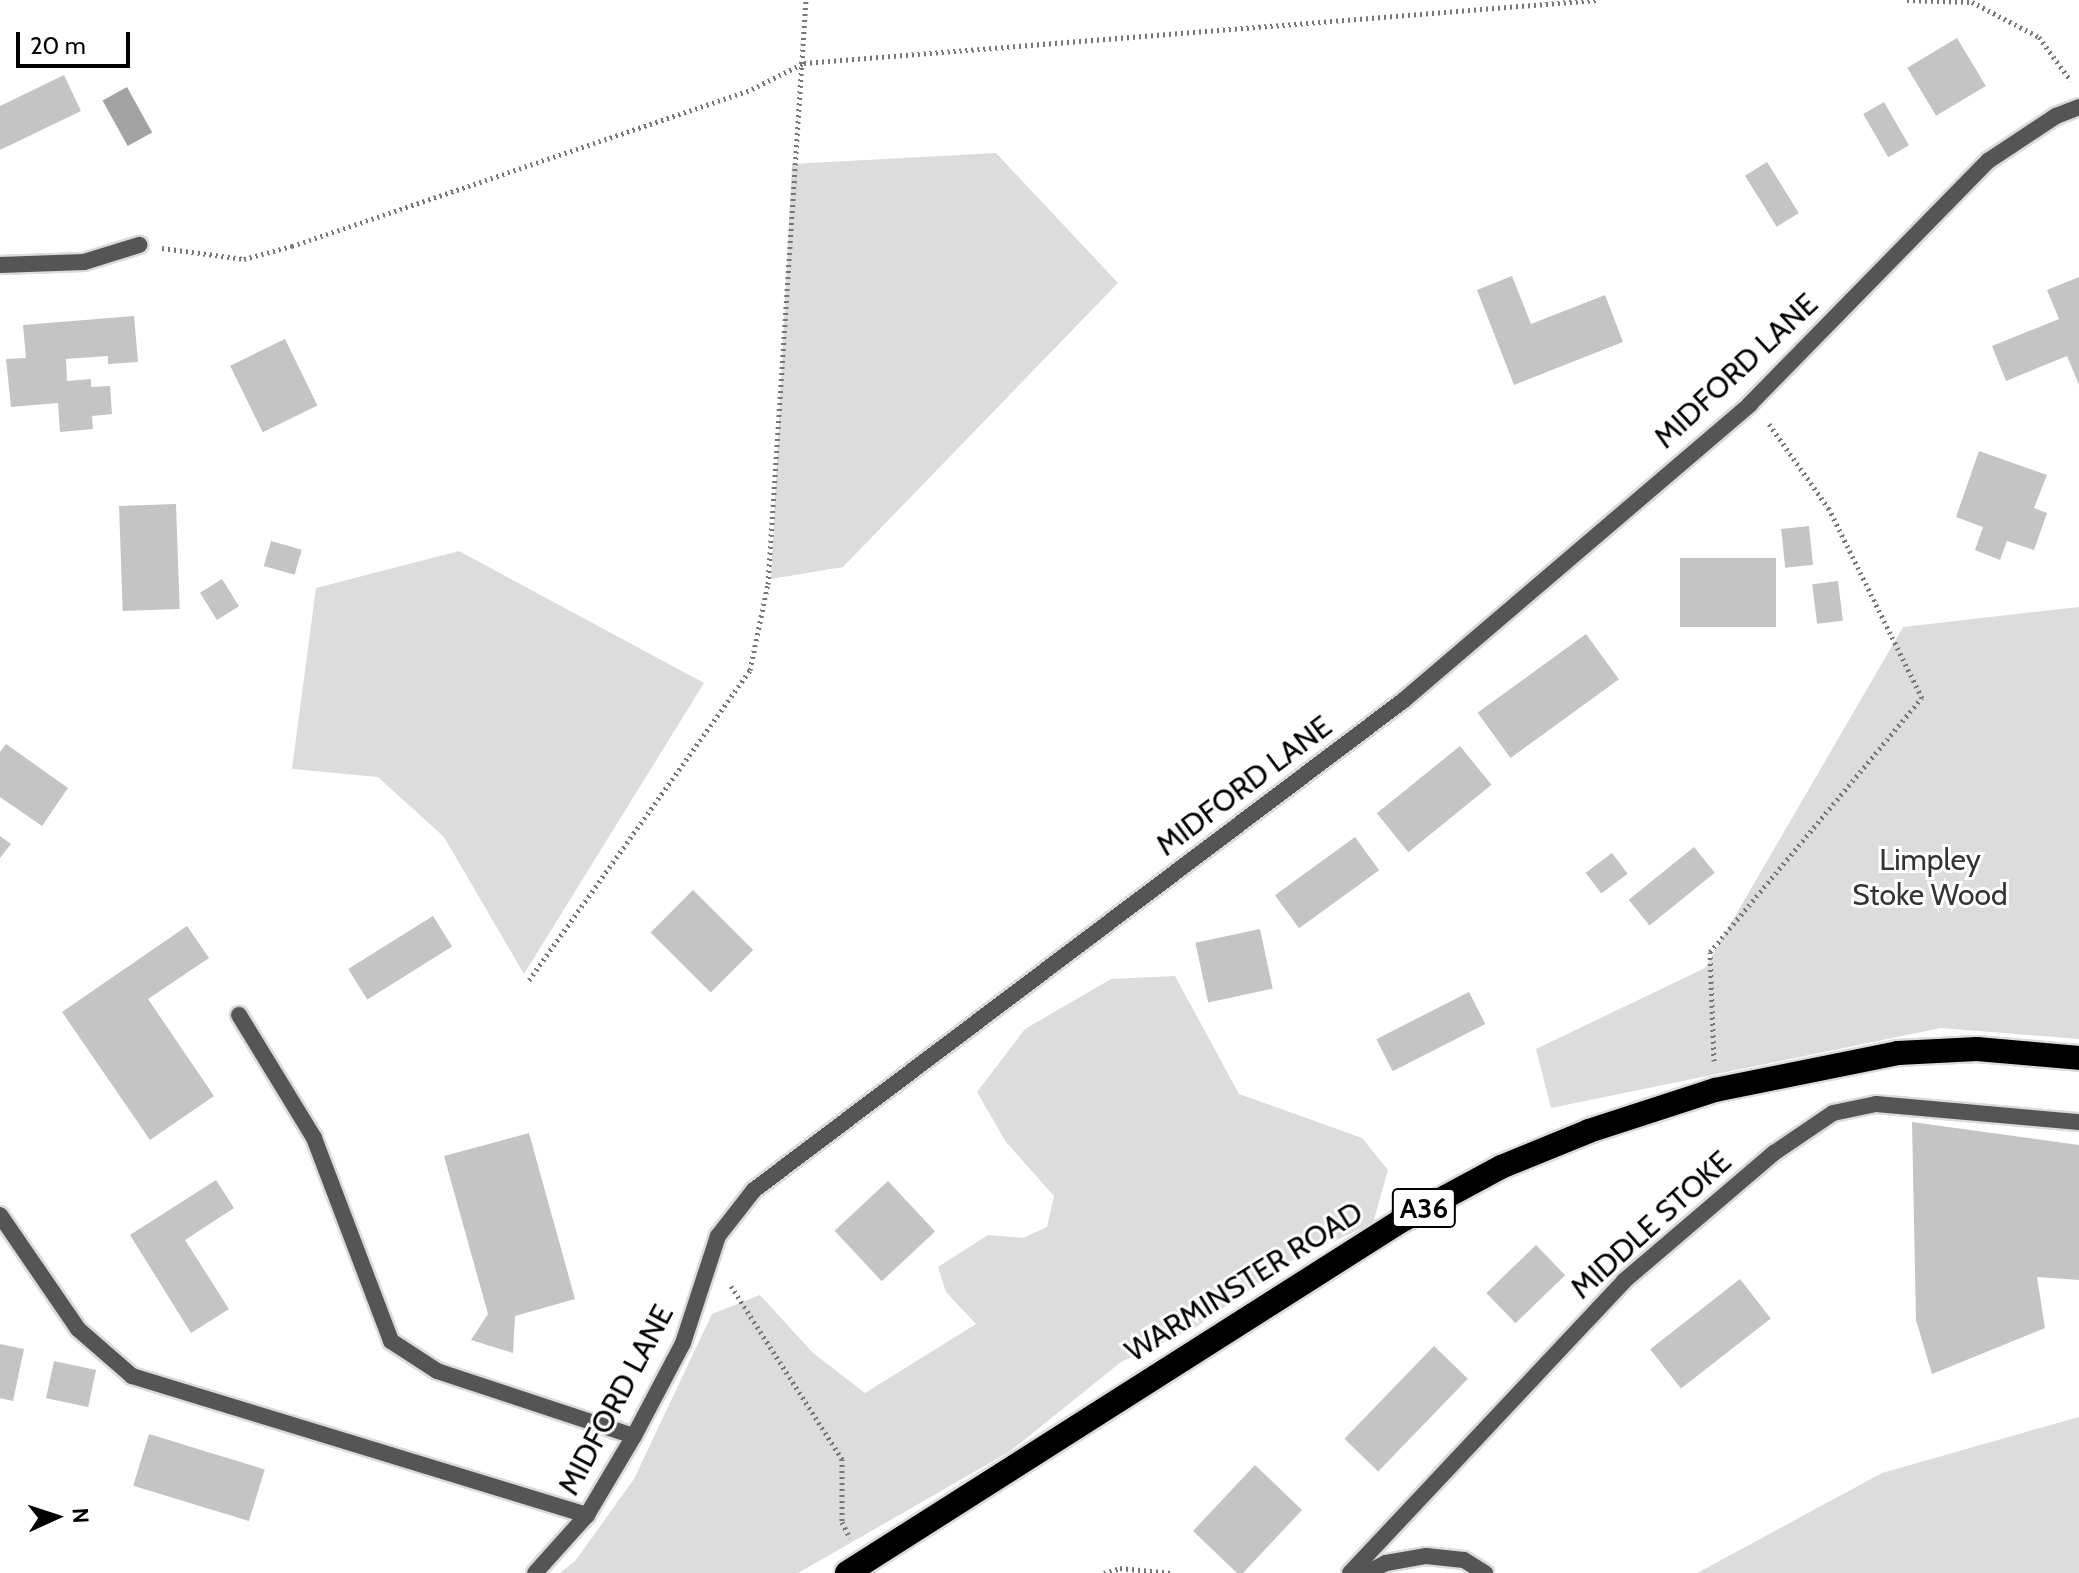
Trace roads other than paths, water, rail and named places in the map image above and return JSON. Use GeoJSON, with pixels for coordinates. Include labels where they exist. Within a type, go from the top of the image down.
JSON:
{"type":"FeatureCollection","features":[{"type":"Feature","properties":{"kind":"highway","name":"WARMINSTER ROAD"},"geometry":{"type":"LineString","coordinates":[[847,1573],[1399,1222],[1501,1167],[1589,1131],[1715,1090],[1898,1053],[1977,1049],[2079,1058]]}},
{"type":"Feature","properties":{"kind":"street","name":"MIDFORD LANE"},"geometry":{"type":"LineString","coordinates":[[535,1573],[587,1515],[634,1436],[683,1343],[711,1257],[730,1215],[792,1158],[979,1024],[1404,700],[1750,404],[1979,169],[2056,116],[2079,107]]}},
{"type":"Feature","properties":{"kind":"street"},"geometry":{"type":"LineString","coordinates":[[0,265],[84,262],[139,245]]}},
{"type":"Feature","properties":{"kind":"street"},"geometry":{"type":"LineString","coordinates":[[239,1015],[314,1138],[391,1341],[437,1371],[634,1436]]}},
{"type":"Feature","properties":{"kind":"street","name":"MIDDLE STOKE"},"geometry":{"type":"LineString","coordinates":[[1350,1573],[1624,1281],[1774,1153],[1833,1113],[1876,1104],[2079,1122]]}},
{"type":"Feature","properties":{"kind":"street"},"geometry":{"type":"LineString","coordinates":[[0,1215],[78,1329],[132,1376],[587,1515]]}},
{"type":"Feature","properties":{"kind":"street"},"geometry":{"type":"LineString","coordinates":[[1367,1573],[1386,1563],[1426,1556],[1464,1560],[1485,1573]]}},
{"type":"Feature","properties":{"kind":"park label","name":"Limpley Stoke Wood"},"geometry":{"type":"Point","coordinates":[1930,877]}}]}
